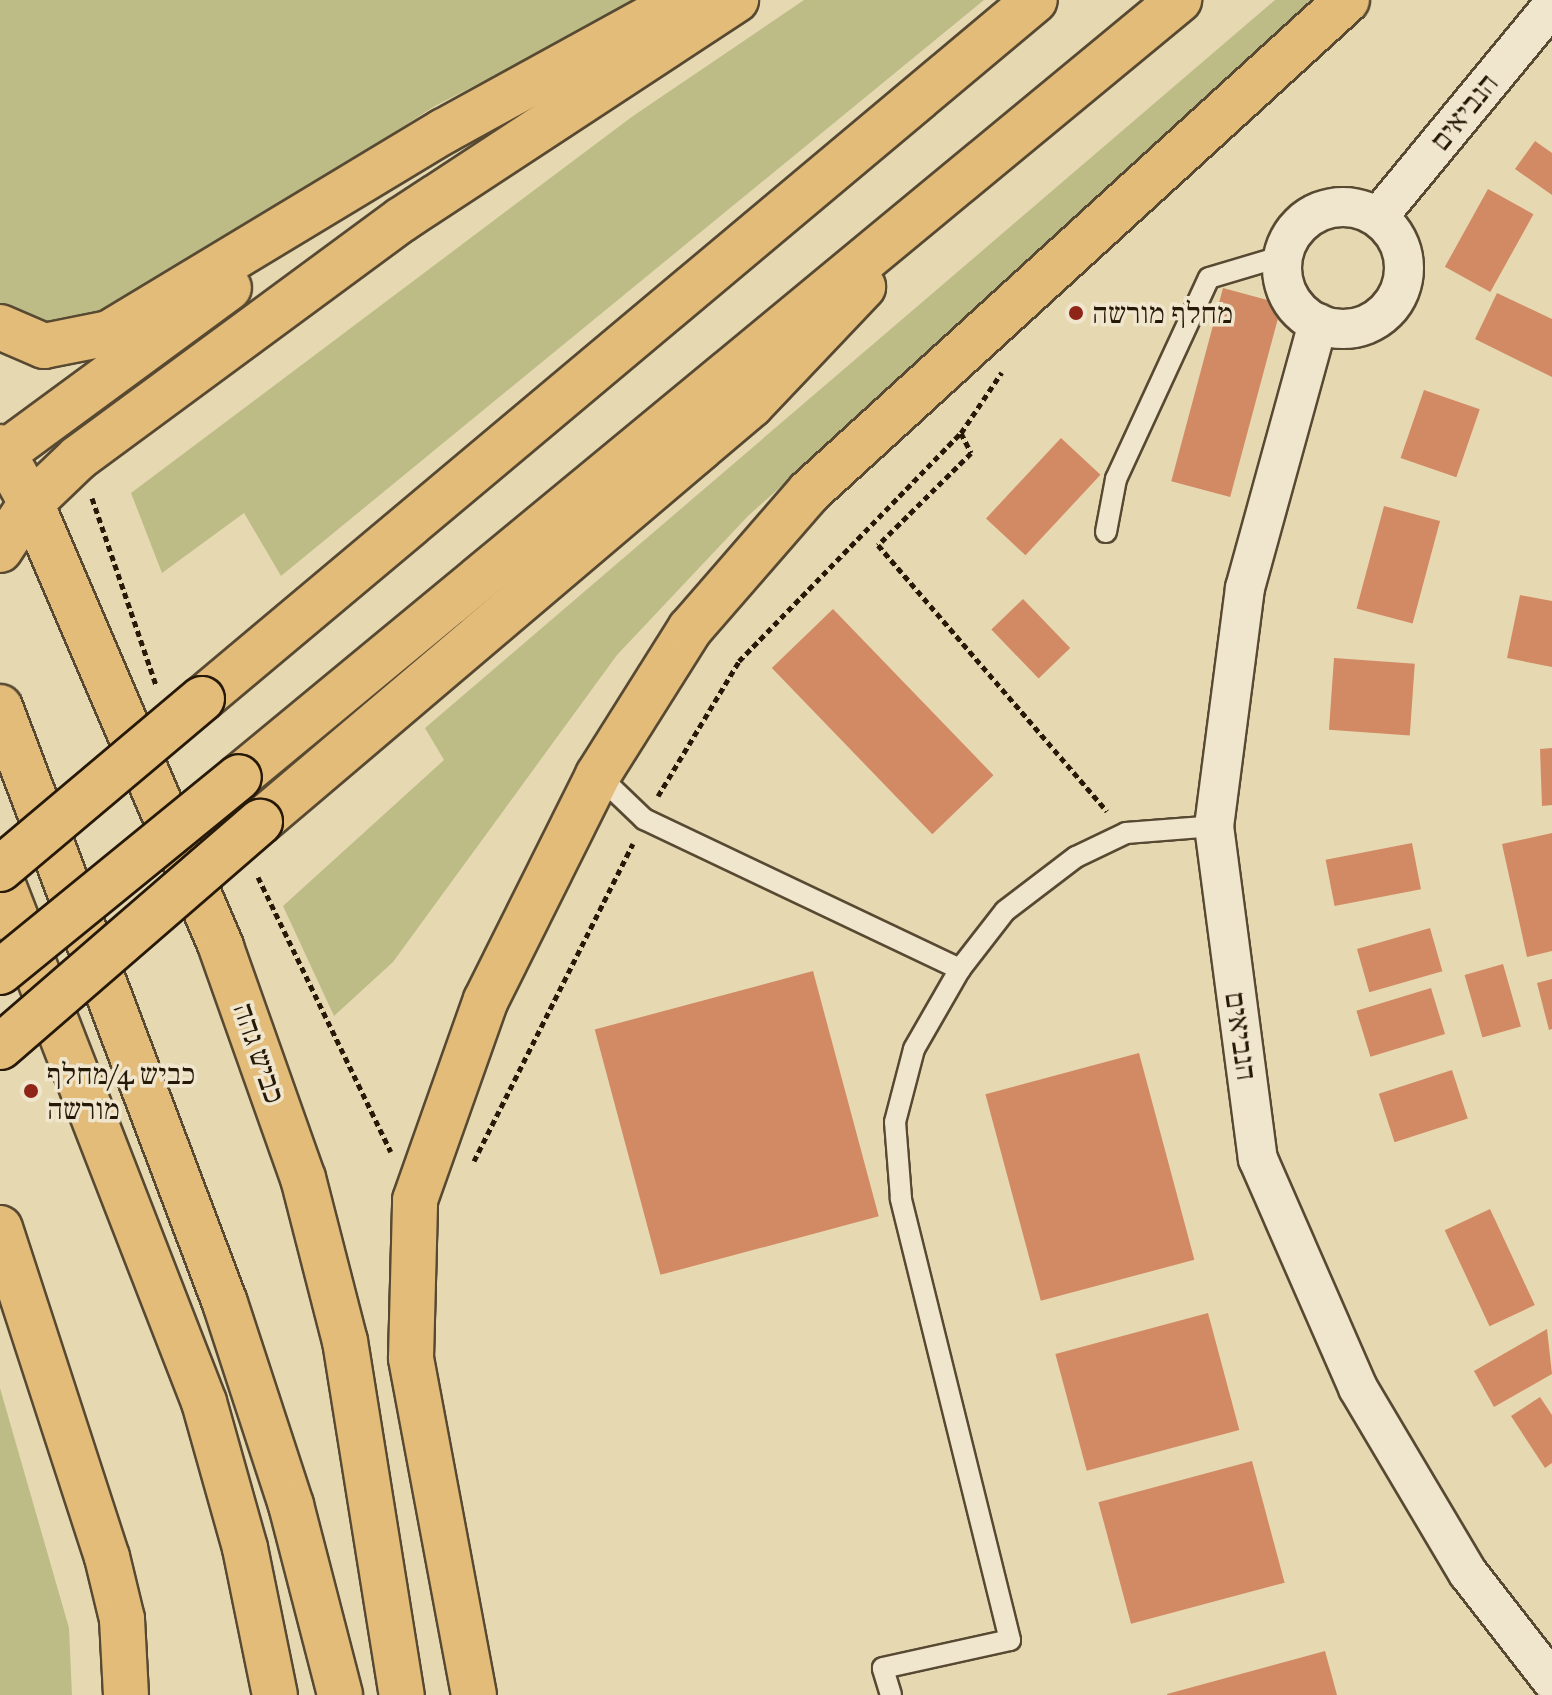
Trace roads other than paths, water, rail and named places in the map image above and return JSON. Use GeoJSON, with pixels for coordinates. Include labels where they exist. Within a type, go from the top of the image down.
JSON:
{"type":"FeatureCollection","features":[{"type":"Feature","properties":{"kind":"highway"},"geometry":{"type":"LineString","coordinates":[[0,327],[44,346],[109,333],[444,131],[682,0]]}},
{"type":"Feature","properties":{"kind":"highway"},"geometry":{"type":"LineString","coordinates":[[0,550],[31,503],[78,458],[401,220],[736,0]]}},
{"type":"Feature","properties":{"kind":"highway"},"geometry":{"type":"LineString","coordinates":[[0,869],[1035,0]]}},
{"type":"Feature","properties":{"kind":"highway"},"geometry":{"type":"LineString","coordinates":[[0,972],[239,777],[729,364],[966,178],[1179,0]]}},
{"type":"Feature","properties":{"kind":"highway"},"geometry":{"type":"LineString","coordinates":[[474,1695],[411,1358],[415,1200],[486,1000],[598,775],[690,629],[809,492],[1347,0]]}},
{"type":"Feature","properties":{"kind":"highway"},"geometry":{"type":"LineString","coordinates":[[1,452],[444,131]]}},
{"type":"Feature","properties":{"kind":"highway"},"geometry":{"type":"LineString","coordinates":[[0,1047],[751,405],[966,178]]}},
{"type":"Feature","properties":{"kind":"highway","name":"כביש גהה"},"geometry":{"type":"LineString","coordinates":[[1,452],[31,503],[221,947],[303,1178],[345,1341],[402,1695]]}},
{"type":"Feature","properties":{"kind":"highway"},"geometry":{"type":"LineString","coordinates":[[0,707],[225,1303],[291,1505],[340,1695]]}},
{"type":"Feature","properties":{"kind":"highway"},"geometry":{"type":"LineString","coordinates":[[0,877],[204,1402],[245,1548],[275,1695]]}},
{"type":"Feature","properties":{"kind":"highway"},"geometry":{"type":"LineString","coordinates":[[0,1228],[107,1557],[122,1619],[126,1695]]}},
{"type":"Feature","properties":{"kind":"street","name":"הנביאים"},"geometry":{"type":"LineString","coordinates":[[1378,217],[1550,8]]}},
{"type":"Feature","properties":{"kind":"street"},"geometry":{"type":"LineString","coordinates":[[1360,209],[1378,217],[1402,249],[1404,269],[1391,306],[1357,327],[1318,323],[1289,296],[1283,256],[1297,230],[1320,211],[1360,209]]}},
{"type":"Feature","properties":{"kind":"street","name":"הנביאים"},"geometry":{"type":"LineString","coordinates":[[1318,323],[1245,588],[1214,826],[1258,1159],[1358,1388],[1468,1573],[1552,1681]]}},
{"type":"Feature","properties":{"kind":"lane"},"geometry":{"type":"LineString","coordinates":[[1106,532],[1116,479],[1209,278],[1283,256]]}},
{"type":"Feature","properties":{"kind":"lane"},"geometry":{"type":"LineString","coordinates":[[598,775],[644,819],[960,969]]}},
{"type":"Feature","properties":{"kind":"lane"},"geometry":{"type":"LineString","coordinates":[[891,1695],[883,1668],[1010,1640],[901,1198],[895,1122],[914,1049],[960,969],[1005,911],[1076,857],[1126,833],[1214,826]]}},
{"type":"Feature","properties":{"kind":"place","name":"מחלף מורשה"},"geometry":{"type":"Point","coordinates":[1076,313]}},
{"type":"Feature","properties":{"kind":"place","name":"כביש 4/מחלף מורשה"},"geometry":{"type":"Point","coordinates":[31,1091]}}]}
